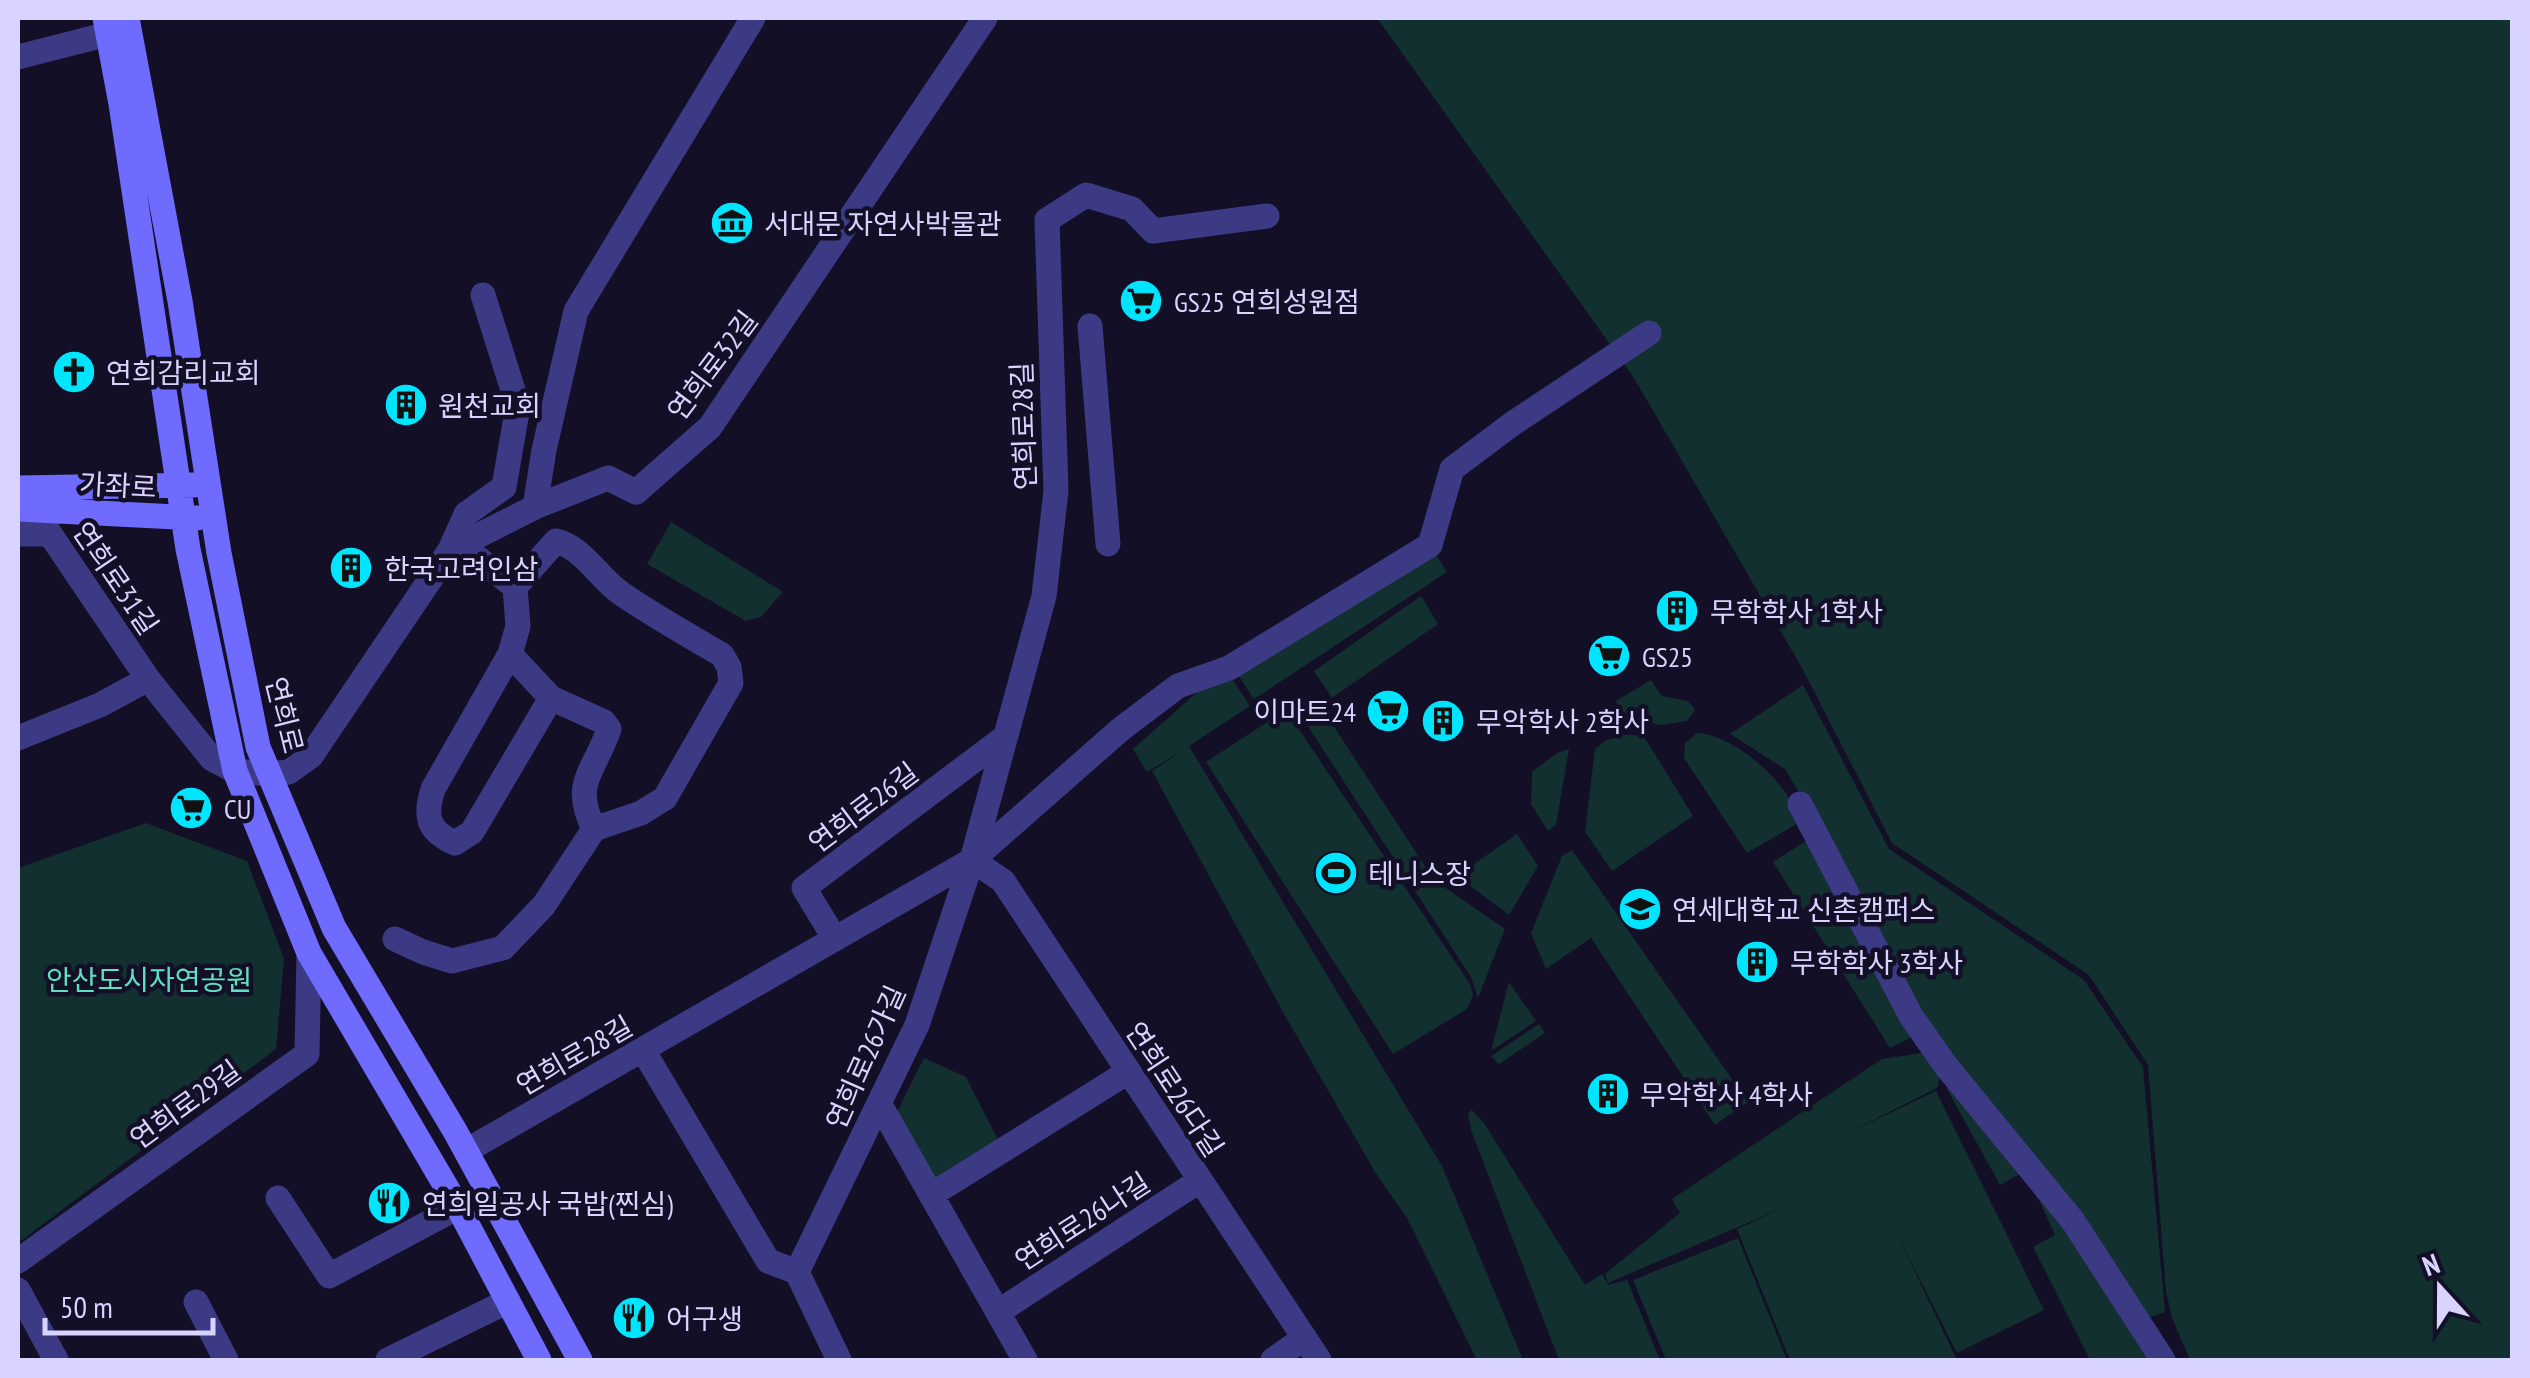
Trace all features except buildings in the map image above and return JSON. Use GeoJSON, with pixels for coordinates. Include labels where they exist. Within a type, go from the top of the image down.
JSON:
{"type":"FeatureCollection","features":[{"type":"Feature","properties":{"kind":"main road","name":"연희로"},"geometry":{"type":"LineString","coordinates":[[113,23],[209,483],[258,747],[334,928],[466,1152],[580,1360]]}},
{"type":"Feature","properties":{"kind":"main road"},"geometry":{"type":"LineString","coordinates":[[113,23],[184,518],[235,771],[309,953],[458,1207],[539,1360]]}},
{"type":"Feature","properties":{"kind":"main road"},"geometry":{"type":"LineString","coordinates":[[23,493],[209,483]]}},
{"type":"Feature","properties":{"kind":"main road","name":"가좌로"},"geometry":{"type":"LineString","coordinates":[[23,493],[184,518],[214,518]]}},
{"type":"Feature","properties":{"kind":"street"},"geometry":{"type":"LineString","coordinates":[[535,506],[576,311],[753,18]]}},
{"type":"Feature","properties":{"kind":"street","name":"연희로32길"},"geometry":{"type":"LineString","coordinates":[[270,774],[289,772],[311,756],[450,550],[535,506],[608,478],[636,492],[710,428],[980,19]]}},
{"type":"Feature","properties":{"kind":"street"},"geometry":{"type":"LineString","coordinates":[[18,57],[113,23]]}},
{"type":"Feature","properties":{"kind":"street","name":"연희로28길"},"geometry":{"type":"LineString","coordinates":[[972,860],[1044,596],[1056,491],[1047,220],[1086,196],[1132,209],[1153,231],[1267,216]]}},
{"type":"Feature","properties":{"kind":"street"},"geometry":{"type":"LineString","coordinates":[[483,296],[518,406],[504,487],[466,514],[450,550],[479,560],[515,586]]}},
{"type":"Feature","properties":{"kind":"street"},"geometry":{"type":"LineString","coordinates":[[1090,326],[1108,544]]}},
{"type":"Feature","properties":{"kind":"street","name":"연희로28길"},"geometry":{"type":"LineString","coordinates":[[466,1152],[972,860],[1178,686],[1229,668],[1430,545],[1452,469],[1512,424],[1649,334]]}},
{"type":"Feature","properties":{"kind":"street","name":"연희로31길"},"geometry":{"type":"LineString","coordinates":[[23,493],[148,679],[212,759],[235,771]]}},
{"type":"Feature","properties":{"kind":"street"},"geometry":{"type":"LineString","coordinates":[[18,534],[50,534]]}},
{"type":"Feature","properties":{"kind":"street"},"geometry":{"type":"LineString","coordinates":[[395,939],[452,961],[503,948],[544,905],[594,829],[641,814],[665,798],[731,683],[722,655],[618,592],[595,566],[556,541],[515,586],[518,626],[510,654],[433,789],[428,806],[430,822],[440,837],[456,844],[472,832],[551,698]]}},
{"type":"Feature","properties":{"kind":"street"},"geometry":{"type":"LineString","coordinates":[[510,654],[551,698],[604,722],[609,729],[582,788],[585,810],[594,829]]}},
{"type":"Feature","properties":{"kind":"street","name":"연희로31길"},"geometry":{"type":"LineString","coordinates":[[18,738],[148,679]]}},
{"type":"Feature","properties":{"kind":"street","name":"연희로26길"},"geometry":{"type":"LineString","coordinates":[[835,939],[804,888],[1005,737]]}},
{"type":"Feature","properties":{"kind":"street"},"geometry":{"type":"LineString","coordinates":[[235,771],[270,774]]}},
{"type":"Feature","properties":{"kind":"street"},"geometry":{"type":"LineString","coordinates":[[1800,804],[1911,1016],[1946,1066],[2073,1221],[2163,1360]]}},
{"type":"Feature","properties":{"kind":"street","name":"연희로26다길"},"geometry":{"type":"LineString","coordinates":[[972,860],[1003,881],[1318,1360]]}},
{"type":"Feature","properties":{"kind":"street","name":"연희로26가길"},"geometry":{"type":"LineString","coordinates":[[797,1272],[917,1025],[972,860]]}},
{"type":"Feature","properties":{"kind":"street","name":"연희로29길"},"geometry":{"type":"LineString","coordinates":[[18,1262],[307,1054],[309,953]]}},
{"type":"Feature","properties":{"kind":"street"},"geometry":{"type":"LineString","coordinates":[[643,1050],[768,1261],[797,1272],[839,1360]]}},
{"type":"Feature","properties":{"kind":"street"},"geometry":{"type":"LineString","coordinates":[[931,1195],[1128,1072]]}},
{"type":"Feature","properties":{"kind":"street","name":"연희로26나길"},"geometry":{"type":"LineString","coordinates":[[878,1103],[1024,1360]]}},
{"type":"Feature","properties":{"kind":"street","name":"연희로26나길"},"geometry":{"type":"LineString","coordinates":[[998,1312],[1200,1180]]}},
{"type":"Feature","properties":{"kind":"street"},"geometry":{"type":"LineString","coordinates":[[278,1198],[328,1276],[458,1207]]}},
{"type":"Feature","properties":{"kind":"street"},"geometry":{"type":"LineString","coordinates":[[18,1290],[56,1360]]}},
{"type":"Feature","properties":{"kind":"street"},"geometry":{"type":"LineString","coordinates":[[388,1360],[508,1301]]}},
{"type":"Feature","properties":{"kind":"street"},"geometry":{"type":"LineString","coordinates":[[196,1302],[226,1360]]}},
{"type":"Feature","properties":{"kind":"street"},"geometry":{"type":"LineString","coordinates":[[1273,1360],[1304,1338]]}},
{"type":"Feature","properties":{"kind":"green space"},"geometry":{"type":"Polygon","coordinates":[[[1377,18],[2512,18],[2512,1360],[2190,1360],[2172,1318],[2166,1291],[2148,1065],[2089,975],[1892,843],[1802,668],[1634,378],[1377,18]]]}},
{"type":"Feature","properties":{"kind":"green space"},"geometry":{"type":"Polygon","coordinates":[[[671,522],[783,592],[761,617],[746,621],[647,564],[671,522]]]}},
{"type":"Feature","properties":{"kind":"green space"},"geometry":{"type":"Polygon","coordinates":[[[1432,549],[1447,572],[1254,699],[1235,671],[1432,549]]]}},
{"type":"Feature","properties":{"kind":"green space"},"geometry":{"type":"Polygon","coordinates":[[[1421,596],[1438,624],[1332,698],[1314,671],[1421,596]]]}},
{"type":"Feature","properties":{"kind":"green space"},"geometry":{"type":"Polygon","coordinates":[[[1229,674],[1250,706],[1189,746],[1442,1166],[1523,1360],[1477,1360],[1407,1218],[1375,1172],[1283,1012],[1152,771],[1183,750],[1147,772],[1133,749],[1204,686],[1229,674]]]}},
{"type":"Feature","properties":{"kind":"green space"},"geometry":{"type":"Polygon","coordinates":[[[1651,680],[1662,696],[1688,701],[1695,710],[1687,721],[1660,725],[1623,715],[1616,701],[1651,680]]]}},
{"type":"Feature","properties":{"kind":"green space"},"geometry":{"type":"Polygon","coordinates":[[[1803,685],[1889,849],[2084,980],[2143,1067],[2165,1312],[2143,1320],[1916,1014],[1823,833],[1785,769],[1730,734],[1803,685]]]}},
{"type":"Feature","properties":{"kind":"green space"},"geometry":{"type":"Polygon","coordinates":[[[1314,696],[1434,880],[1505,929],[1478,998],[1471,977],[1296,708],[1314,696]]]}},
{"type":"Feature","properties":{"kind":"green space","name":"테니스장"},"geometry":{"type":"Polygon","coordinates":[[[1286,710],[1470,984],[1473,995],[1467,1009],[1393,1054],[1206,762],[1286,710]]]}},
{"type":"Feature","properties":{"kind":"green space"},"geometry":{"type":"Polygon","coordinates":[[[1697,733],[1728,743],[1760,764],[1786,793],[1800,822],[1747,853],[1684,758],[1685,743],[1697,733]]]}},
{"type":"Feature","properties":{"kind":"green space"},"geometry":{"type":"Polygon","coordinates":[[[1623,735],[1643,735],[1693,816],[1612,871],[1585,832],[1595,749],[1623,735]]]}},
{"type":"Feature","properties":{"kind":"green space"},"geometry":{"type":"Polygon","coordinates":[[[1569,749],[1556,825],[1548,831],[1531,804],[1532,772],[1569,749]]]}},
{"type":"Feature","properties":{"kind":"green space","name":"안산도시자연공원"},"geometry":{"type":"Polygon","coordinates":[[[146,823],[247,861],[284,959],[276,1049],[18,1243],[18,868],[146,823]]]}},
{"type":"Feature","properties":{"kind":"green space"},"geometry":{"type":"Polygon","coordinates":[[[1517,834],[1538,866],[1509,915],[1457,876],[1517,834]]]}},
{"type":"Feature","properties":{"kind":"green space"},"geometry":{"type":"Polygon","coordinates":[[[1806,841],[1912,1037],[1890,1048],[1773,862],[1806,841]]]}},
{"type":"Feature","properties":{"kind":"green space"},"geometry":{"type":"Polygon","coordinates":[[[1572,850],[1748,1102],[1715,1125],[1591,938],[1546,969],[1531,933],[1562,856],[1572,850]]]}},
{"type":"Feature","properties":{"kind":"green space"},"geometry":{"type":"Polygon","coordinates":[[[1509,982],[1536,1021],[1491,1051],[1509,982]]]}},
{"type":"Feature","properties":{"kind":"green space"},"geometry":{"type":"Polygon","coordinates":[[[1539,1024],[1545,1033],[1499,1064],[1491,1056],[1539,1024]]]}},
{"type":"Feature","properties":{"kind":"green space"},"geometry":{"type":"Polygon","coordinates":[[[1929,1052],[1942,1068],[1937,1088],[1846,1134],[1936,1091],[2044,1310],[1957,1353],[1898,1236],[1957,1360],[1790,1360],[1737,1229],[1789,1205],[1608,1283],[1605,1274],[1680,1213],[1672,1199],[1882,1059],[1929,1052]]]}},
{"type":"Feature","properties":{"kind":"green space"},"geometry":{"type":"Polygon","coordinates":[[[924,1058],[966,1077],[1000,1144],[934,1181],[897,1112],[924,1058]]]}},
{"type":"Feature","properties":{"kind":"green space"},"geometry":{"type":"Polygon","coordinates":[[[1949,1073],[2027,1170],[2000,1185],[1947,1089],[1949,1073]]]}},
{"type":"Feature","properties":{"kind":"green space"},"geometry":{"type":"Polygon","coordinates":[[[1472,1110],[1484,1123],[1585,1285],[1602,1274],[1608,1285],[1627,1280],[1660,1360],[1559,1360],[1471,1130],[1468,1113],[1472,1110]]]}},
{"type":"Feature","properties":{"kind":"green space"},"geometry":{"type":"Polygon","coordinates":[[[2029,1178],[2156,1360],[2090,1360],[2033,1247],[2055,1235],[2029,1178]]]}},
{"type":"Feature","properties":{"kind":"green space"},"geometry":{"type":"Polygon","coordinates":[[[1738,1238],[1787,1360],[1666,1360],[1633,1280],[1738,1238]]]}},
{"type":"Feature","properties":{"kind":"place","name":"서대문 자연사박물관"},"geometry":{"type":"Point","coordinates":[732,223]}},
{"type":"Feature","properties":{"kind":"place","name":"GS25 연희성원점"},"geometry":{"type":"Point","coordinates":[1141,301]}},
{"type":"Feature","properties":{"kind":"place","name":"연희감리교회"},"geometry":{"type":"Point","coordinates":[74,372]}},
{"type":"Feature","properties":{"kind":"place","name":"원천교회"},"geometry":{"type":"Point","coordinates":[406,405]}},
{"type":"Feature","properties":{"kind":"place","name":"한국고려인삼"},"geometry":{"type":"Point","coordinates":[351,568]}},
{"type":"Feature","properties":{"kind":"place","name":"무학학사 1학사"},"geometry":{"type":"Point","coordinates":[1677,611]}},
{"type":"Feature","properties":{"kind":"place","name":"GS25"},"geometry":{"type":"Point","coordinates":[1609,656]}},
{"type":"Feature","properties":{"kind":"place","name":"이마트24"},"geometry":{"type":"Point","coordinates":[1388,711]}},
{"type":"Feature","properties":{"kind":"place","name":"무악학사 2학사"},"geometry":{"type":"Point","coordinates":[1443,721]}},
{"type":"Feature","properties":{"kind":"place","name":"CU"},"geometry":{"type":"Point","coordinates":[191,808]}},
{"type":"Feature","properties":{"kind":"place","name":"테니스장"},"geometry":{"type":"Point","coordinates":[1336,873]}},
{"type":"Feature","properties":{"kind":"place","name":"연세대학교 신촌캠퍼스"},"geometry":{"type":"Point","coordinates":[1640,909]}},
{"type":"Feature","properties":{"kind":"place","name":"무학학사 3학사"},"geometry":{"type":"Point","coordinates":[1757,962]}},
{"type":"Feature","properties":{"kind":"place","name":"무악학사 4학사"},"geometry":{"type":"Point","coordinates":[1608,1094]}},
{"type":"Feature","properties":{"kind":"place","name":"연희일공사 국밥(찐심)"},"geometry":{"type":"Point","coordinates":[389,1203]}},
{"type":"Feature","properties":{"kind":"place","name":"어구생"},"geometry":{"type":"Point","coordinates":[634,1318]}}]}
